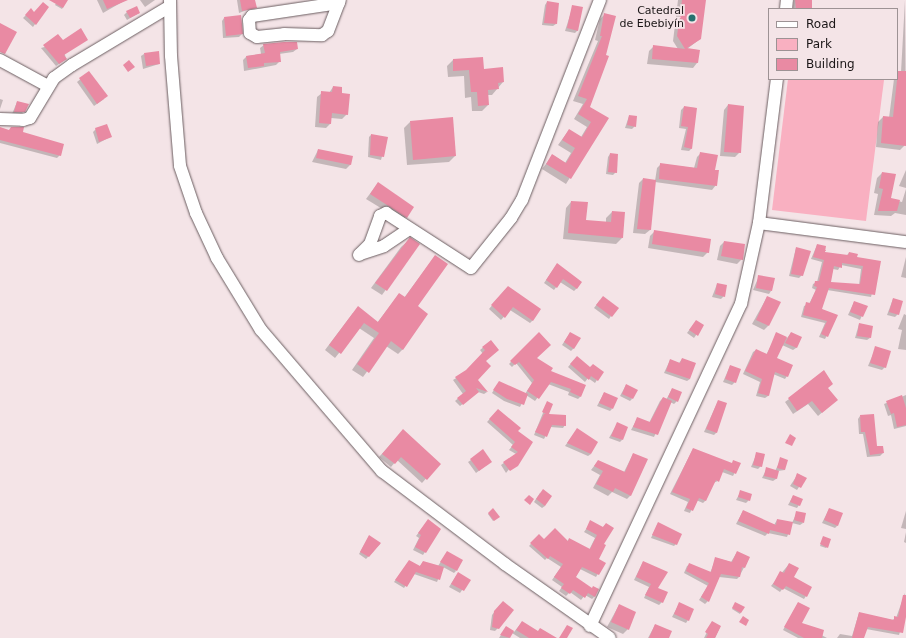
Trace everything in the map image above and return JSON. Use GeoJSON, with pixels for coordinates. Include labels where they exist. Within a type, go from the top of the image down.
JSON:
{"type":"FeatureCollection","features":[{"type":"Feature","properties":{"kind":"street"},"geometry":{"type":"LineString","coordinates":[[409,229],[471,268],[522,200],[600,0]]}},
{"type":"Feature","properties":{"kind":"street"},"geometry":{"type":"LineString","coordinates":[[340,2],[328,31],[322,35],[284,34],[257,37],[250,33],[249,20],[252,16],[340,2]]}},
{"type":"Feature","properties":{"kind":"street"},"geometry":{"type":"LineString","coordinates":[[0,119],[23,120],[30,118],[44,96],[48,86],[72,64],[170,4],[180,166],[196,213],[217,258],[261,330],[382,471],[590,626],[610,638]]}},
{"type":"Feature","properties":{"kind":"street"},"geometry":{"type":"LineString","coordinates":[[0,60],[48,86]]}},
{"type":"Feature","properties":{"kind":"street"},"geometry":{"type":"LineString","coordinates":[[590,626],[733,325],[748,281],[759,223],[777,80]]}},
{"type":"Feature","properties":{"kind":"street"},"geometry":{"type":"LineString","coordinates":[[759,223],[906,242]]}},
{"type":"Feature","properties":{"kind":"green space"},"geometry":{"type":"Polygon","coordinates":[[[788,80],[884,80],[866,221],[772,210],[788,80]]]}},
{"type":"Feature","properties":{"kind":"building"},"geometry":{"type":"Polygon","coordinates":[[[49,0],[68,0],[63,8],[49,0]]]}},
{"type":"Feature","properties":{"kind":"building"},"geometry":{"type":"Polygon","coordinates":[[[103,0],[128,0],[107,9],[103,0]]]}},
{"type":"Feature","properties":{"kind":"building"},"geometry":{"type":"Polygon","coordinates":[[[240,0],[255,0],[257,8],[242,11],[240,0]]]}},
{"type":"Feature","properties":{"kind":"building"},"geometry":{"type":"Polygon","coordinates":[[[682,0],[706,0],[701,39],[687,48],[700,50],[698,63],[652,59],[653,45],[685,49],[677,36],[682,0]]]}},
{"type":"Feature","properties":{"kind":"building"},"geometry":{"type":"Polygon","coordinates":[[[795,0],[812,0],[812,8],[796,8],[795,0]]]}},
{"type":"Feature","properties":{"kind":"building"},"geometry":{"type":"Polygon","coordinates":[[[547,1],[559,3],[557,24],[544,23],[547,1]]]}},
{"type":"Feature","properties":{"kind":"building"},"geometry":{"type":"Polygon","coordinates":[[[43,2],[49,7],[36,25],[25,15],[31,8],[34,12],[43,2]]]}},
{"type":"Feature","properties":{"kind":"building"},"geometry":{"type":"Polygon","coordinates":[[[572,5],[583,7],[578,31],[567,28],[572,5]]]}},
{"type":"Feature","properties":{"kind":"building"},"geometry":{"type":"Polygon","coordinates":[[[137,6],[140,13],[130,18],[126,11],[137,6]]]}},
{"type":"Feature","properties":{"kind":"building"},"geometry":{"type":"Polygon","coordinates":[[[604,13],[616,16],[606,55],[609,56],[590,107],[609,118],[571,179],[546,164],[552,154],[566,163],[575,148],[562,140],[569,129],[582,137],[591,122],[578,114],[587,99],[578,96],[602,36],[600,36],[604,13]]]}},
{"type":"Feature","properties":{"kind":"building"},"geometry":{"type":"Polygon","coordinates":[[[241,15],[243,34],[226,36],[224,17],[241,15]]]}},
{"type":"Feature","properties":{"kind":"building"},"geometry":{"type":"Polygon","coordinates":[[[0,23],[17,32],[5,54],[0,52],[0,23]]]}},
{"type":"Feature","properties":{"kind":"building"},"geometry":{"type":"Polygon","coordinates":[[[81,28],[88,40],[64,55],[67,59],[59,64],[43,45],[58,34],[63,40],[81,28]]]}},
{"type":"Feature","properties":{"kind":"building"},"geometry":{"type":"Polygon","coordinates":[[[297,42],[298,49],[280,52],[281,62],[264,63],[264,66],[248,68],[246,56],[265,53],[263,44],[297,42]]]}},
{"type":"Feature","properties":{"kind":"building"},"geometry":{"type":"Polygon","coordinates":[[[159,51],[160,64],[146,66],[144,53],[159,51]]]}},
{"type":"Feature","properties":{"kind":"building"},"geometry":{"type":"Polygon","coordinates":[[[483,57],[484,69],[503,67],[504,82],[498,83],[499,89],[488,90],[489,105],[478,106],[477,92],[471,92],[469,70],[453,71],[453,59],[483,57]]]}},
{"type":"Feature","properties":{"kind":"building"},"geometry":{"type":"Polygon","coordinates":[[[129,60],[135,67],[128,72],[123,65],[129,60]]]}},
{"type":"Feature","properties":{"kind":"building"},"geometry":{"type":"Polygon","coordinates":[[[89,71],[108,96],[97,104],[79,78],[89,71]]]}},
{"type":"Feature","properties":{"kind":"building"},"geometry":{"type":"Polygon","coordinates":[[[898,71],[906,71],[906,146],[881,143],[883,116],[893,117],[898,71]]]}},
{"type":"Feature","properties":{"kind":"building"},"geometry":{"type":"Polygon","coordinates":[[[333,86],[342,87],[342,93],[350,94],[348,115],[332,113],[331,124],[319,123],[321,91],[332,92],[333,86]]]}},
{"type":"Feature","properties":{"kind":"building"},"geometry":{"type":"Polygon","coordinates":[[[17,101],[29,104],[25,112],[14,112],[17,101]]]}},
{"type":"Feature","properties":{"kind":"building"},"geometry":{"type":"Polygon","coordinates":[[[728,104],[744,106],[741,153],[724,152],[728,104]]]}},
{"type":"Feature","properties":{"kind":"building"},"geometry":{"type":"Polygon","coordinates":[[[684,106],[697,108],[692,149],[684,147],[688,127],[681,126],[684,106]]]}},
{"type":"Feature","properties":{"kind":"building"},"geometry":{"type":"Polygon","coordinates":[[[629,115],[637,116],[636,127],[627,125],[629,115]]]}},
{"type":"Feature","properties":{"kind":"building"},"geometry":{"type":"Polygon","coordinates":[[[453,117],[456,156],[413,160],[410,121],[453,117]]]}},
{"type":"Feature","properties":{"kind":"building"},"geometry":{"type":"Polygon","coordinates":[[[107,124],[112,137],[99,142],[95,128],[107,124]]]}},
{"type":"Feature","properties":{"kind":"building"},"geometry":{"type":"Polygon","coordinates":[[[0,127],[9,130],[11,127],[24,127],[23,132],[64,144],[61,156],[0,140],[0,127]]]}},
{"type":"Feature","properties":{"kind":"building"},"geometry":{"type":"Polygon","coordinates":[[[371,134],[388,137],[384,157],[370,155],[371,134]]]}},
{"type":"Feature","properties":{"kind":"building"},"geometry":{"type":"Polygon","coordinates":[[[318,149],[353,156],[351,165],[316,158],[318,149]]]}},
{"type":"Feature","properties":{"kind":"building"},"geometry":{"type":"Polygon","coordinates":[[[700,152],[718,155],[715,170],[719,170],[717,186],[659,179],[660,163],[697,168],[700,152]]]}},
{"type":"Feature","properties":{"kind":"building"},"geometry":{"type":"Polygon","coordinates":[[[610,153],[618,154],[617,173],[608,172],[610,153]]]}},
{"type":"Feature","properties":{"kind":"building"},"geometry":{"type":"Polygon","coordinates":[[[882,172],[896,174],[891,198],[900,200],[897,211],[878,211],[883,189],[879,188],[882,172]]]}},
{"type":"Feature","properties":{"kind":"building"},"geometry":{"type":"Polygon","coordinates":[[[643,178],[656,180],[651,230],[637,229],[643,178]]]}},
{"type":"Feature","properties":{"kind":"building"},"geometry":{"type":"Polygon","coordinates":[[[378,182],[414,207],[407,218],[370,194],[378,182]]]}},
{"type":"Feature","properties":{"kind":"building"},"geometry":{"type":"Polygon","coordinates":[[[571,201],[588,202],[586,220],[611,222],[612,211],[625,212],[623,238],[568,233],[571,201]]]}},
{"type":"Feature","properties":{"kind":"building"},"geometry":{"type":"Polygon","coordinates":[[[654,230],[711,239],[709,253],[652,244],[654,230]]]}},
{"type":"Feature","properties":{"kind":"building"},"geometry":{"type":"Polygon","coordinates":[[[410,237],[420,244],[387,291],[375,283],[410,237]]]}},
{"type":"Feature","properties":{"kind":"building"},"geometry":{"type":"Polygon","coordinates":[[[724,241],[745,244],[743,260],[721,256],[724,241]]]}},
{"type":"Feature","properties":{"kind":"building"},"geometry":{"type":"Polygon","coordinates":[[[817,244],[826,246],[825,252],[848,255],[849,252],[858,254],[857,257],[881,261],[875,295],[829,288],[822,309],[838,315],[828,337],[821,334],[827,321],[803,315],[806,302],[810,303],[817,287],[814,286],[815,281],[819,281],[824,260],[813,257],[817,244]],[[842,263],[842,268],[834,266],[831,282],[860,284],[863,266],[842,263]]]}},
{"type":"Feature","properties":{"kind":"building"},"geometry":{"type":"Polygon","coordinates":[[[796,247],[811,251],[803,276],[791,274],[796,247]]]}},
{"type":"Feature","properties":{"kind":"building"},"geometry":{"type":"Polygon","coordinates":[[[435,255],[448,264],[418,306],[428,314],[403,350],[391,341],[369,373],[357,364],[379,333],[364,323],[341,354],[329,345],[358,306],[378,322],[399,293],[405,297],[435,255]]]}},
{"type":"Feature","properties":{"kind":"building"},"geometry":{"type":"Polygon","coordinates":[[[557,263],[582,282],[577,289],[563,279],[557,288],[546,280],[557,263]]]}},
{"type":"Feature","properties":{"kind":"building"},"geometry":{"type":"Polygon","coordinates":[[[758,275],[775,278],[772,291],[756,288],[758,275]]]}},
{"type":"Feature","properties":{"kind":"building"},"geometry":{"type":"Polygon","coordinates":[[[717,283],[727,285],[725,297],[715,294],[717,283]]]}},
{"type":"Feature","properties":{"kind":"building"},"geometry":{"type":"Polygon","coordinates":[[[508,286],[541,309],[533,321],[513,307],[505,318],[491,305],[508,286]]]}},
{"type":"Feature","properties":{"kind":"building"},"geometry":{"type":"Polygon","coordinates":[[[603,296],[619,308],[612,317],[596,305],[603,296]]]}},
{"type":"Feature","properties":{"kind":"building"},"geometry":{"type":"Polygon","coordinates":[[[767,296],[781,302],[769,326],[756,320],[767,296]]]}},
{"type":"Feature","properties":{"kind":"building"},"geometry":{"type":"Polygon","coordinates":[[[893,298],[903,301],[899,315],[889,312],[893,298]]]}},
{"type":"Feature","properties":{"kind":"building"},"geometry":{"type":"Polygon","coordinates":[[[854,301],[868,306],[863,317],[850,312],[854,301]]]}},
{"type":"Feature","properties":{"kind":"building"},"geometry":{"type":"Polygon","coordinates":[[[696,320],[704,325],[698,336],[689,330],[696,320]]]}},
{"type":"Feature","properties":{"kind":"building"},"geometry":{"type":"Polygon","coordinates":[[[859,323],[873,326],[871,338],[857,336],[859,323]]]}},
{"type":"Feature","properties":{"kind":"building"},"geometry":{"type":"Polygon","coordinates":[[[539,332],[551,345],[537,358],[553,368],[551,371],[586,385],[581,397],[570,392],[571,389],[551,382],[539,399],[527,391],[534,380],[519,362],[515,365],[510,361],[539,332]]]}},
{"type":"Feature","properties":{"kind":"building"},"geometry":{"type":"Polygon","coordinates":[[[570,332],[581,338],[574,349],[564,342],[570,332]]]}},
{"type":"Feature","properties":{"kind":"building"},"geometry":{"type":"Polygon","coordinates":[[[776,332],[787,337],[777,358],[793,365],[788,377],[775,372],[769,396],[758,393],[762,379],[745,371],[756,349],[767,354],[776,332]]]}},
{"type":"Feature","properties":{"kind":"building"},"geometry":{"type":"Polygon","coordinates":[[[791,332],[802,337],[797,348],[785,343],[791,332]]]}},
{"type":"Feature","properties":{"kind":"building"},"geometry":{"type":"Polygon","coordinates":[[[491,340],[499,350],[486,361],[491,366],[478,380],[488,392],[476,388],[479,392],[463,405],[457,398],[466,391],[455,377],[466,370],[485,350],[482,347],[491,340]]]}},
{"type":"Feature","properties":{"kind":"building"},"geometry":{"type":"Polygon","coordinates":[[[875,346],[891,351],[886,368],[870,363],[875,346]]]}},
{"type":"Feature","properties":{"kind":"building"},"geometry":{"type":"Polygon","coordinates":[[[577,356],[590,367],[593,364],[604,372],[598,381],[591,376],[589,380],[570,364],[577,356]]]}},
{"type":"Feature","properties":{"kind":"building"},"geometry":{"type":"Polygon","coordinates":[[[682,358],[696,363],[690,379],[666,371],[670,359],[680,363],[682,358]]]}},
{"type":"Feature","properties":{"kind":"building"},"geometry":{"type":"Polygon","coordinates":[[[730,365],[741,369],[736,383],[725,379],[730,365]]]}},
{"type":"Feature","properties":{"kind":"building"},"geometry":{"type":"Polygon","coordinates":[[[824,370],[833,384],[828,388],[838,400],[822,413],[812,401],[797,411],[788,398],[824,370]]]}},
{"type":"Feature","properties":{"kind":"building"},"geometry":{"type":"Polygon","coordinates":[[[499,381],[528,394],[524,405],[507,399],[493,390],[499,381]]]}},
{"type":"Feature","properties":{"kind":"building"},"geometry":{"type":"Polygon","coordinates":[[[626,384],[638,390],[633,399],[622,394],[626,384]]]}},
{"type":"Feature","properties":{"kind":"building"},"geometry":{"type":"Polygon","coordinates":[[[672,388],[682,392],[678,402],[668,397],[672,388]]]}},
{"type":"Feature","properties":{"kind":"building"},"geometry":{"type":"Polygon","coordinates":[[[604,392],[618,398],[613,409],[599,403],[604,392]]]}},
{"type":"Feature","properties":{"kind":"building"},"geometry":{"type":"Polygon","coordinates":[[[902,395],[906,408],[906,425],[897,427],[894,413],[891,414],[886,401],[902,395]]]}},
{"type":"Feature","properties":{"kind":"building"},"geometry":{"type":"Polygon","coordinates":[[[663,397],[672,401],[658,435],[633,427],[637,417],[650,422],[663,397]]]}},
{"type":"Feature","properties":{"kind":"building"},"geometry":{"type":"Polygon","coordinates":[[[718,400],[727,403],[717,433],[706,429],[718,400]]]}},
{"type":"Feature","properties":{"kind":"building"},"geometry":{"type":"Polygon","coordinates":[[[547,401],[553,404],[549,414],[566,415],[566,426],[552,425],[547,437],[535,432],[544,414],[546,414],[542,412],[547,401]]]}},
{"type":"Feature","properties":{"kind":"building"},"geometry":{"type":"Polygon","coordinates":[[[498,409],[521,428],[518,431],[533,442],[518,466],[510,471],[503,462],[518,452],[511,447],[515,442],[489,419],[498,409]]]}},
{"type":"Feature","properties":{"kind":"building"},"geometry":{"type":"Polygon","coordinates":[[[874,414],[877,446],[883,446],[884,453],[870,455],[865,432],[861,432],[860,415],[874,414]]]}},
{"type":"Feature","properties":{"kind":"building"},"geometry":{"type":"Polygon","coordinates":[[[617,422],[628,427],[623,440],[611,436],[617,422]]]}},
{"type":"Feature","properties":{"kind":"building"},"geometry":{"type":"Polygon","coordinates":[[[577,428],[598,442],[591,454],[567,443],[577,428]]]}},
{"type":"Feature","properties":{"kind":"building"},"geometry":{"type":"Polygon","coordinates":[[[403,429],[441,464],[427,480],[401,457],[395,464],[382,454],[403,429]]]}},
{"type":"Feature","properties":{"kind":"building"},"geometry":{"type":"Polygon","coordinates":[[[790,434],[796,438],[792,446],[785,443],[790,434]]]}},
{"type":"Feature","properties":{"kind":"building"},"geometry":{"type":"Polygon","coordinates":[[[693,448],[732,463],[733,460],[741,463],[736,474],[724,469],[719,482],[716,480],[706,501],[699,498],[693,511],[686,508],[690,499],[672,492],[693,448]]]}},
{"type":"Feature","properties":{"kind":"building"},"geometry":{"type":"Polygon","coordinates":[[[483,449],[492,462],[479,471],[470,459],[483,449]]]}},
{"type":"Feature","properties":{"kind":"building"},"geometry":{"type":"Polygon","coordinates":[[[756,452],[765,454],[762,467],[753,465],[756,452]]]}},
{"type":"Feature","properties":{"kind":"building"},"geometry":{"type":"Polygon","coordinates":[[[633,453],[648,459],[631,496],[615,488],[613,492],[596,484],[603,471],[594,466],[598,460],[625,472],[633,453]]]}},
{"type":"Feature","properties":{"kind":"building"},"geometry":{"type":"Polygon","coordinates":[[[780,457],[788,460],[785,470],[777,468],[780,457]]]}},
{"type":"Feature","properties":{"kind":"building"},"geometry":{"type":"Polygon","coordinates":[[[766,467],[779,471],[777,479],[764,476],[766,467]]]}},
{"type":"Feature","properties":{"kind":"building"},"geometry":{"type":"Polygon","coordinates":[[[797,473],[807,478],[801,488],[793,484],[797,473]]]}},
{"type":"Feature","properties":{"kind":"building"},"geometry":{"type":"Polygon","coordinates":[[[543,489],[552,496],[545,506],[536,499],[543,489]]]}},
{"type":"Feature","properties":{"kind":"building"},"geometry":{"type":"Polygon","coordinates":[[[740,490],[752,494],[750,501],[738,497],[740,490]]]}},
{"type":"Feature","properties":{"kind":"building"},"geometry":{"type":"Polygon","coordinates":[[[529,495],[534,499],[530,505],[524,500],[529,495]]]}},
{"type":"Feature","properties":{"kind":"building"},"geometry":{"type":"Polygon","coordinates":[[[793,495],[803,499],[800,506],[790,502],[793,495]]]}},
{"type":"Feature","properties":{"kind":"building"},"geometry":{"type":"Polygon","coordinates":[[[493,508],[500,517],[494,521],[488,513],[493,508]]]}},
{"type":"Feature","properties":{"kind":"building"},"geometry":{"type":"Polygon","coordinates":[[[829,508],[843,513],[838,526],[824,520],[829,508]]]}},
{"type":"Feature","properties":{"kind":"building"},"geometry":{"type":"Polygon","coordinates":[[[743,510],[776,525],[777,519],[793,522],[790,535],[770,530],[769,534],[738,521],[743,510]]]}},
{"type":"Feature","properties":{"kind":"building"},"geometry":{"type":"Polygon","coordinates":[[[796,511],[806,513],[804,523],[794,520],[796,511]]]}},
{"type":"Feature","properties":{"kind":"building"},"geometry":{"type":"Polygon","coordinates":[[[428,519],[441,529],[426,553],[415,547],[421,535],[418,533],[428,519]]]}},
{"type":"Feature","properties":{"kind":"building"},"geometry":{"type":"Polygon","coordinates":[[[590,520],[603,527],[606,523],[614,528],[604,544],[606,545],[599,559],[606,563],[599,575],[582,567],[576,577],[592,588],[593,586],[599,589],[595,597],[588,593],[585,598],[573,590],[570,594],[561,588],[564,584],[554,577],[563,564],[550,556],[548,559],[530,543],[539,534],[544,539],[555,528],[568,541],[569,538],[590,549],[597,535],[586,529],[590,520]]]}},
{"type":"Feature","properties":{"kind":"building"},"geometry":{"type":"Polygon","coordinates":[[[658,522],[682,534],[677,545],[652,535],[658,522]]]}},
{"type":"Feature","properties":{"kind":"building"},"geometry":{"type":"Polygon","coordinates":[[[369,535],[381,543],[369,557],[360,552],[369,535]]]}},
{"type":"Feature","properties":{"kind":"building"},"geometry":{"type":"Polygon","coordinates":[[[823,536],[831,539],[828,548],[820,544],[823,536]]]}},
{"type":"Feature","properties":{"kind":"building"},"geometry":{"type":"Polygon","coordinates":[[[447,551],[463,560],[457,571],[440,562],[447,551]]]}},
{"type":"Feature","properties":{"kind":"building"},"geometry":{"type":"Polygon","coordinates":[[[737,551],[750,557],[745,568],[742,567],[740,577],[721,574],[709,602],[701,597],[709,583],[686,571],[689,563],[711,572],[715,557],[732,562],[737,551]]]}},
{"type":"Feature","properties":{"kind":"building"},"geometry":{"type":"Polygon","coordinates":[[[409,560],[420,566],[423,561],[444,567],[440,580],[416,572],[407,587],[395,580],[409,560]]]}},
{"type":"Feature","properties":{"kind":"building"},"geometry":{"type":"Polygon","coordinates":[[[643,561],[668,572],[658,588],[668,592],[663,603],[645,595],[651,584],[636,577],[643,561]]]}},
{"type":"Feature","properties":{"kind":"building"},"geometry":{"type":"Polygon","coordinates":[[[789,563],[799,568],[794,577],[812,587],[807,597],[786,586],[783,590],[773,584],[780,571],[784,573],[789,563]]]}},
{"type":"Feature","properties":{"kind":"building"},"geometry":{"type":"Polygon","coordinates":[[[458,572],[471,580],[464,591],[451,584],[458,572]]]}},
{"type":"Feature","properties":{"kind":"building"},"geometry":{"type":"Polygon","coordinates":[[[903,595],[906,595],[906,617],[903,633],[868,627],[864,638],[852,638],[859,612],[894,620],[894,616],[898,617],[903,595]]]}},
{"type":"Feature","properties":{"kind":"building"},"geometry":{"type":"Polygon","coordinates":[[[503,601],[514,610],[499,629],[492,627],[494,611],[503,601]]]}},
{"type":"Feature","properties":{"kind":"building"},"geometry":{"type":"Polygon","coordinates":[[[679,602],[694,609],[689,621],[674,614],[679,602]]]}},
{"type":"Feature","properties":{"kind":"building"},"geometry":{"type":"Polygon","coordinates":[[[735,602],[745,607],[741,613],[732,608],[735,602]]]}},
{"type":"Feature","properties":{"kind":"building"},"geometry":{"type":"Polygon","coordinates":[[[798,602],[810,608],[802,623],[824,630],[822,638],[804,638],[784,627],[798,602]]]}},
{"type":"Feature","properties":{"kind":"building"},"geometry":{"type":"Polygon","coordinates":[[[619,604],[636,612],[629,630],[611,622],[619,604]]]}},
{"type":"Feature","properties":{"kind":"building"},"geometry":{"type":"Polygon","coordinates":[[[743,616],[749,620],[746,626],[739,622],[743,616]]]}},
{"type":"Feature","properties":{"kind":"building"},"geometry":{"type":"Polygon","coordinates":[[[522,621],[538,631],[540,628],[557,638],[529,638],[516,630],[522,621]]]}},
{"type":"Feature","properties":{"kind":"building"},"geometry":{"type":"Polygon","coordinates":[[[712,621],[721,626],[715,638],[706,638],[708,634],[705,632],[712,621]]]}},
{"type":"Feature","properties":{"kind":"building"},"geometry":{"type":"Polygon","coordinates":[[[655,624],[672,631],[669,638],[649,638],[655,624]]]}},
{"type":"Feature","properties":{"kind":"building"},"geometry":{"type":"Polygon","coordinates":[[[567,625],[573,628],[567,638],[559,638],[567,625]]]}},
{"type":"Feature","properties":{"kind":"building"},"geometry":{"type":"Polygon","coordinates":[[[506,626],[514,631],[510,638],[500,635],[506,626]]]}},
{"type":"Feature","properties":{"kind":"place","name":"Catedral de Ebebiyín"},"geometry":{"type":"Point","coordinates":[692,18]}}]}
